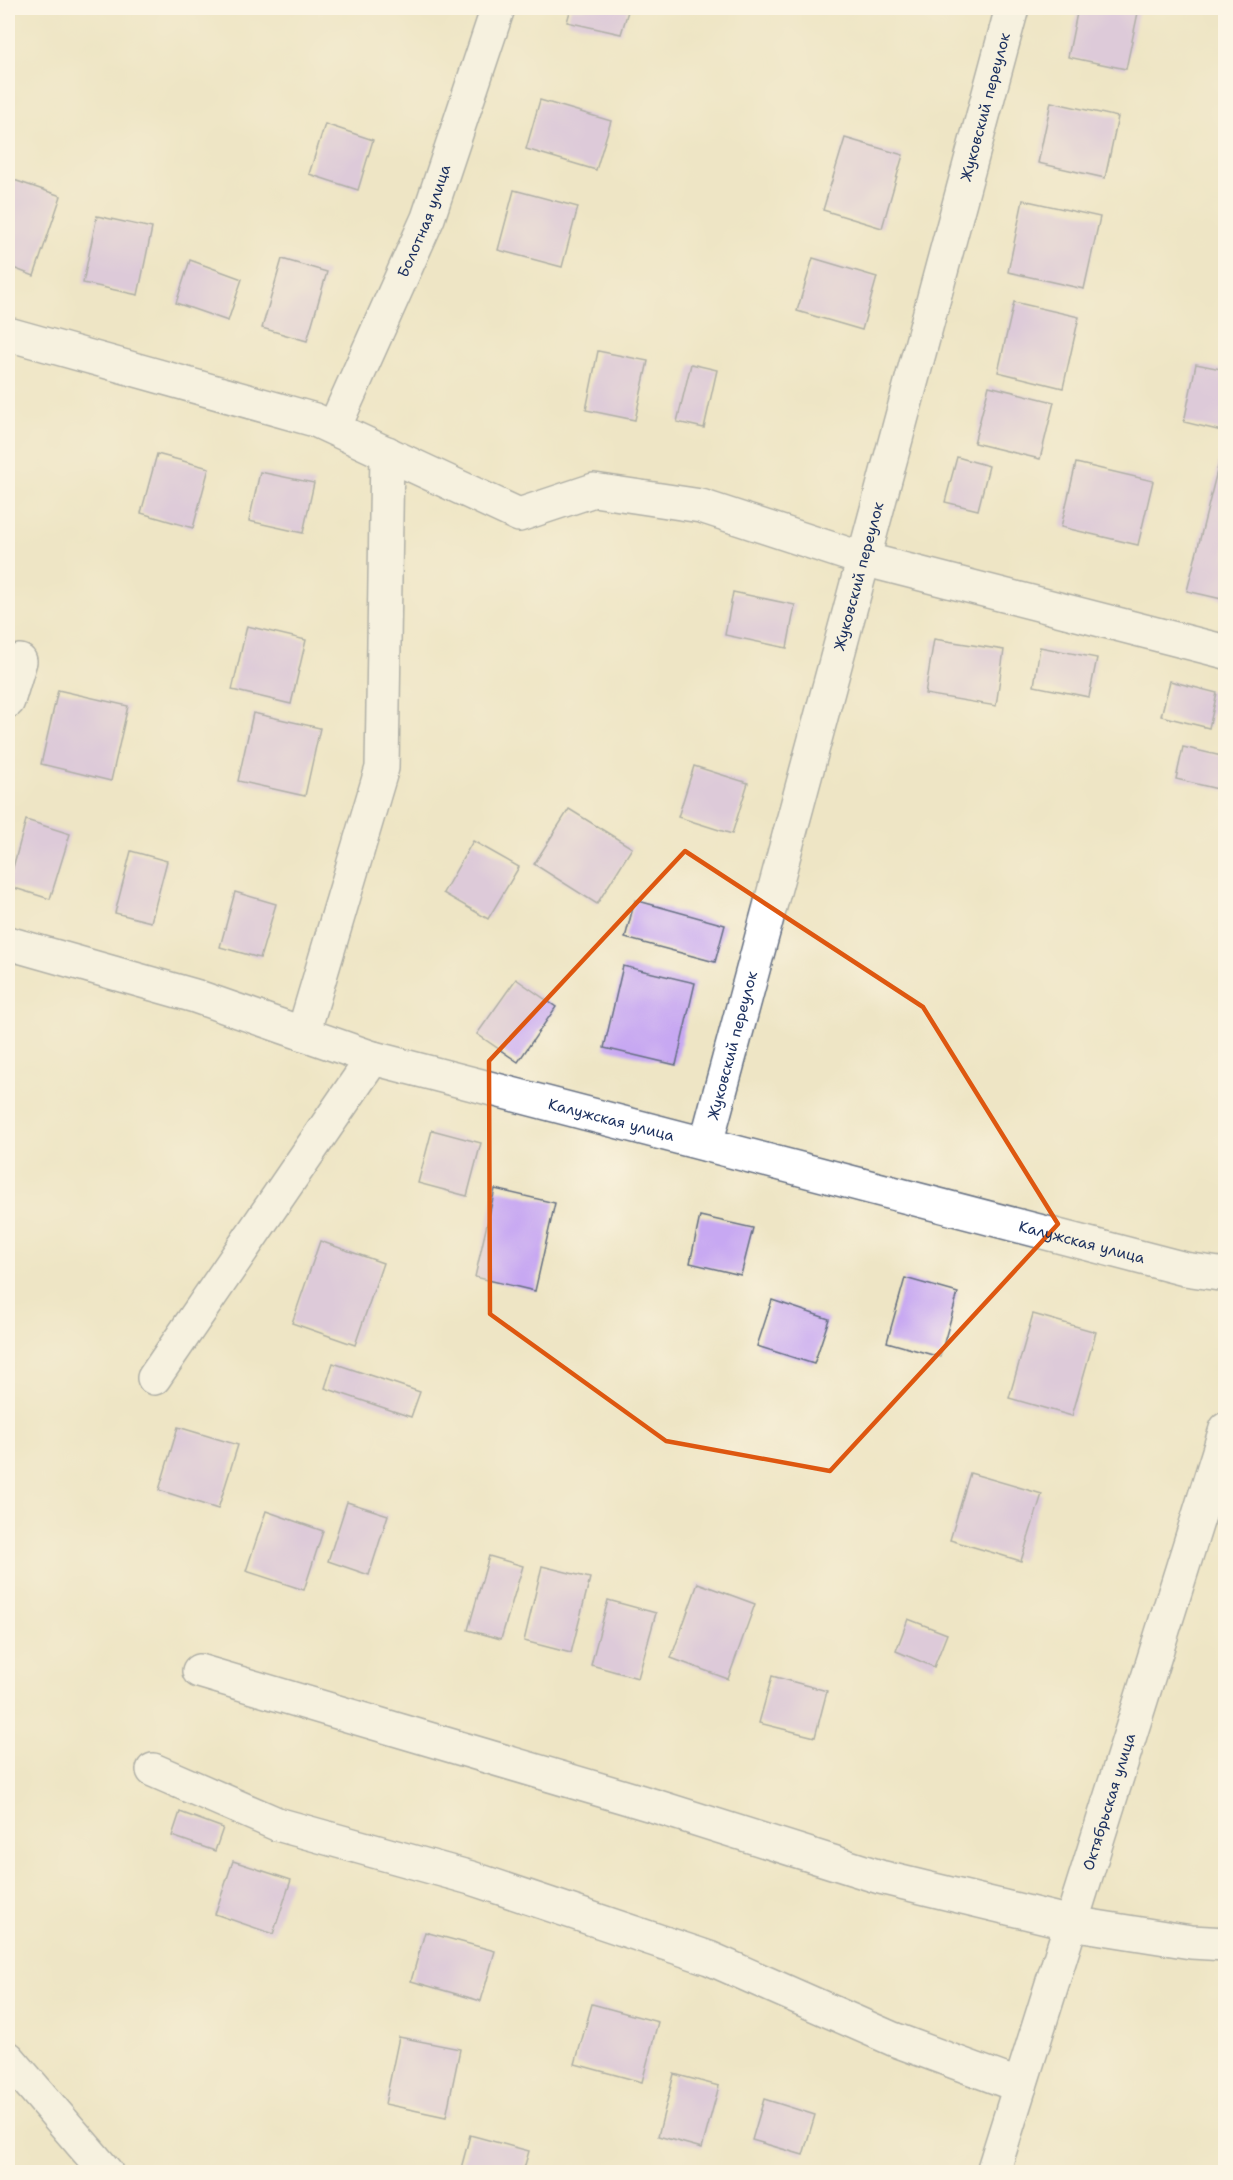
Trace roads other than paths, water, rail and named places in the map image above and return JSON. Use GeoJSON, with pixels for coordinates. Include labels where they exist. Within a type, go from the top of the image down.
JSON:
{"type":"FeatureCollection","features":[{"type":"Feature","properties":{"kind":"street","name":"Болотная улица"},"geometry":{"type":"LineString","coordinates":[[334,428],[428,218],[498,8]]}},
{"type":"Feature","properties":{"kind":"street","name":"Жуковский переулок"},"geometry":{"type":"LineString","coordinates":[[706,1144],[1012,8]]}},
{"type":"Feature","properties":{"kind":"street"},"geometry":{"type":"LineString","coordinates":[[8,334],[315,420],[519,515],[594,490],[701,506],[863,559],[1226,652]]}},
{"type":"Feature","properties":{"kind":"street"},"geometry":{"type":"LineString","coordinates":[[303,1034],[382,768],[387,453]]}},
{"type":"Feature","properties":{"kind":"street"},"geometry":{"type":"LineString","coordinates":[[8,701],[20,661]]}},
{"type":"Feature","properties":{"kind":"street","name":"Калужская улица"},"geometry":{"type":"LineString","coordinates":[[8,944],[195,996],[373,1058],[1174,1266],[1226,1275]]}},
{"type":"Feature","properties":{"kind":"street"},"geometry":{"type":"LineString","coordinates":[[154,1378],[373,1058]]}},
{"type":"Feature","properties":{"kind":"street","name":"Октябрьская улица"},"geometry":{"type":"LineString","coordinates":[[993,2172],[1071,1923],[1215,1501],[1226,1429]]}},
{"type":"Feature","properties":{"kind":"street"},"geometry":{"type":"LineString","coordinates":[[200,1671],[656,1806],[880,1877],[1071,1923],[1191,1942],[1226,1944]]}},
{"type":"Feature","properties":{"kind":"street"},"geometry":{"type":"LineString","coordinates":[[153,1770],[277,1824],[471,1878],[709,1958],[892,2039],[1020,2086]]}},
{"type":"Feature","properties":{"kind":"street"},"geometry":{"type":"LineString","coordinates":[[8,2058],[106,2172]]}}]}
